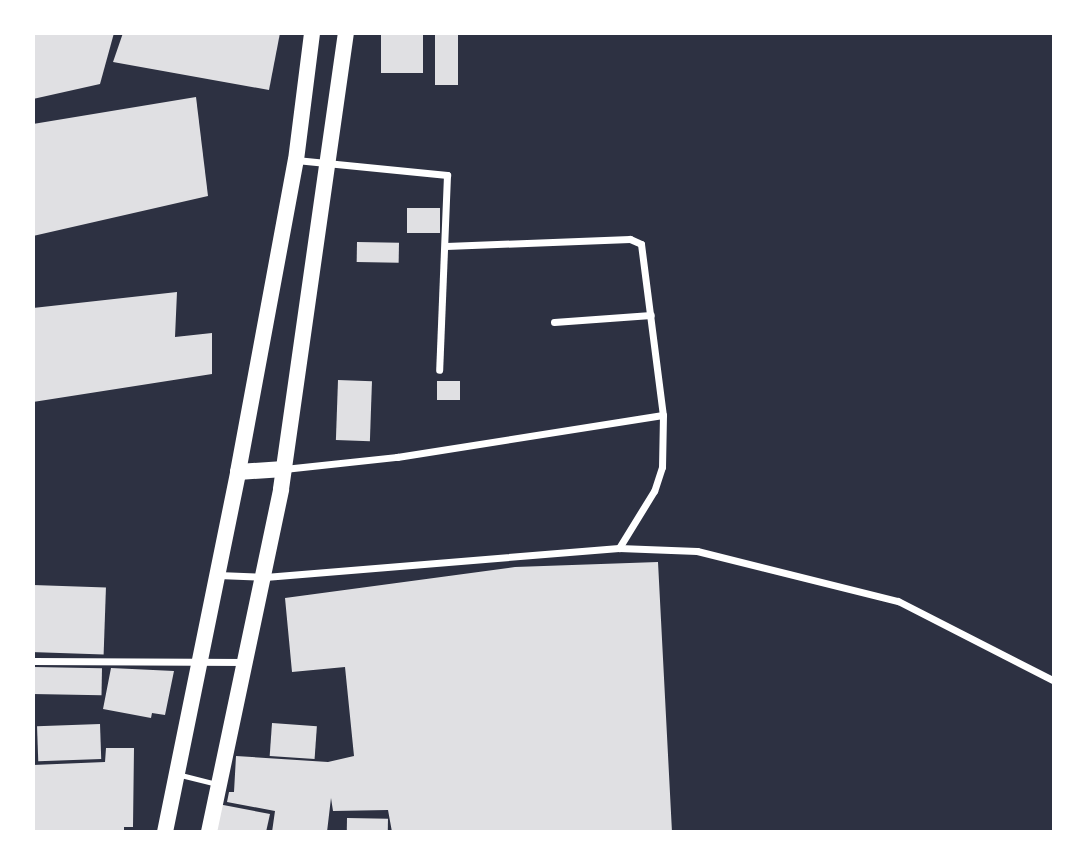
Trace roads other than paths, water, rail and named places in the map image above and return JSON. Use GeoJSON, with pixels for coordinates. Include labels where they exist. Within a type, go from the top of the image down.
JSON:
{"type":"FeatureCollection","features":[{"type":"Feature","properties":{"kind":"main road"},"geometry":{"type":"LineString","coordinates":[[165,832],[218,575],[296,160],[312,33]]}},
{"type":"Feature","properties":{"kind":"main road"},"geometry":{"type":"LineString","coordinates":[[209,832],[265,577],[284,469],[330,167],[346,33]]}},
{"type":"Feature","properties":{"kind":"main road"},"geometry":{"type":"LineString","coordinates":[[238,472],[284,469]]}},
{"type":"Feature","properties":{"kind":"street"},"geometry":{"type":"LineString","coordinates":[[296,160],[330,167],[447,175],[439,370]]}},
{"type":"Feature","properties":{"kind":"street"},"geometry":{"type":"LineString","coordinates":[[446,246],[636,240],[642,246],[663,415],[660,478],[619,548]]}},
{"type":"Feature","properties":{"kind":"street"},"geometry":{"type":"LineString","coordinates":[[554,322],[651,315]]}},
{"type":"Feature","properties":{"kind":"street"},"geometry":{"type":"LineString","coordinates":[[284,469],[397,457],[663,415]]}},
{"type":"Feature","properties":{"kind":"street"},"geometry":{"type":"LineString","coordinates":[[218,575],[265,577],[619,548],[697,551],[898,601],[1054,681]]}},
{"type":"Feature","properties":{"kind":"street"},"geometry":{"type":"LineString","coordinates":[[33,661],[246,662]]}},
{"type":"Feature","properties":{"kind":"lane"},"geometry":{"type":"LineString","coordinates":[[176,774],[219,785]]}}]}
